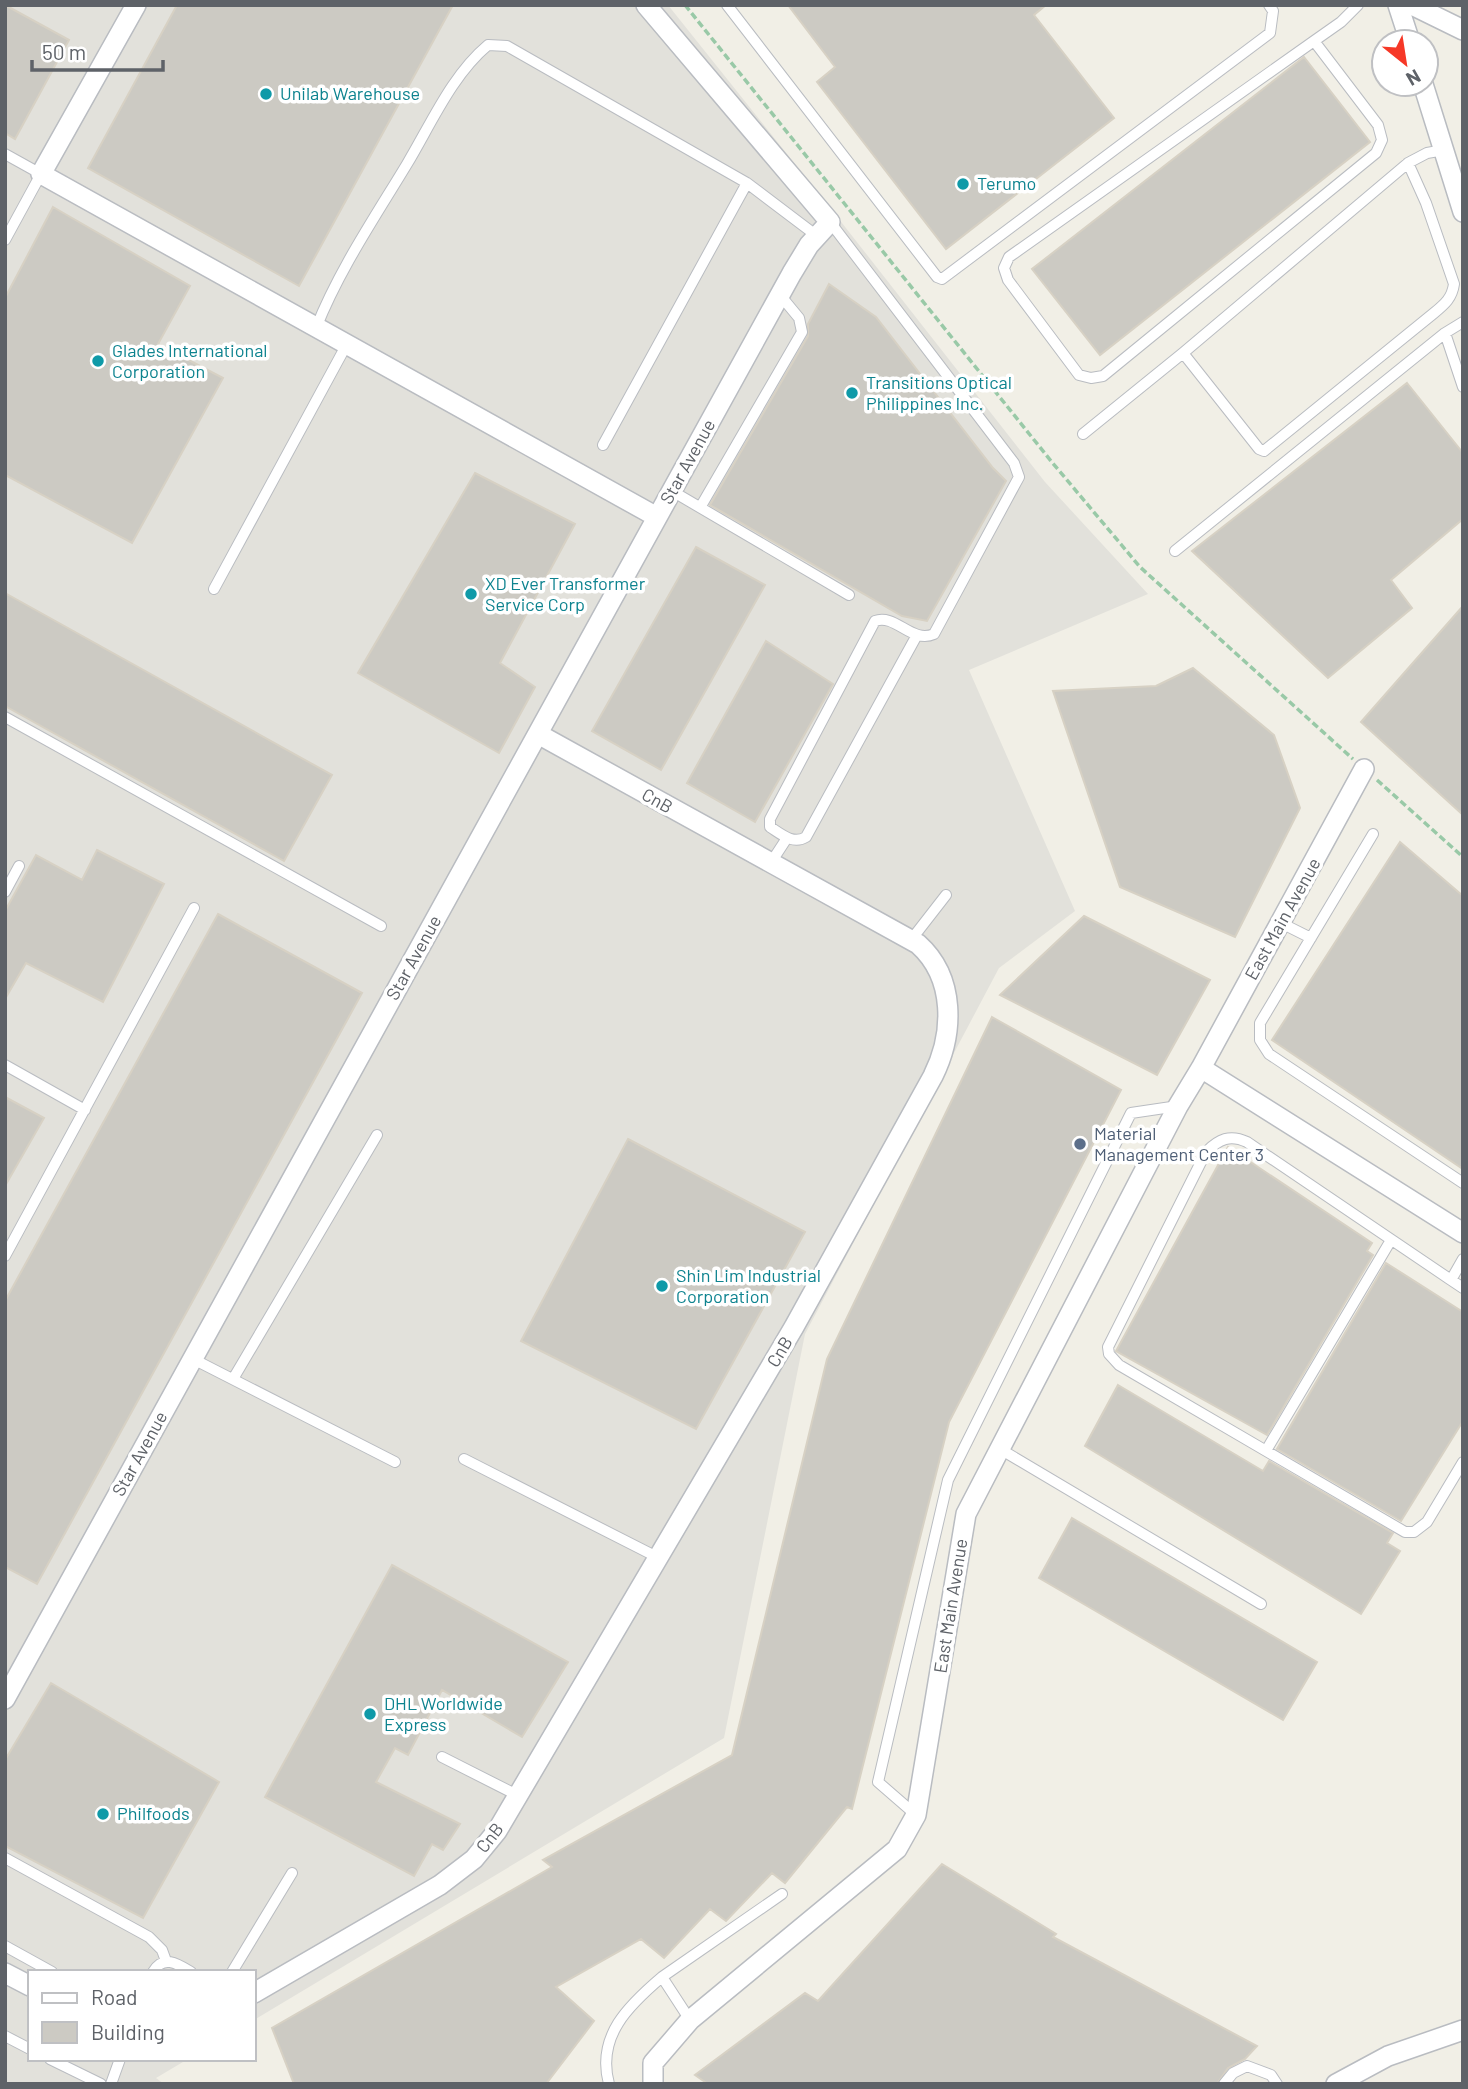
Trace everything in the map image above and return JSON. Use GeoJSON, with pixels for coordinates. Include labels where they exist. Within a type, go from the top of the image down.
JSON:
{"type":"FeatureCollection","features":[{"type":"Feature","properties":{"kind":"street"},"geometry":{"type":"LineString","coordinates":[[136,5],[41,174],[657,517]]}},
{"type":"Feature","properties":{"kind":"street"},"geometry":{"type":"LineString","coordinates":[[646,5],[823,229]]}},
{"type":"Feature","properties":{"kind":"street"},"geometry":{"type":"LineString","coordinates":[[1398,5],[1405,28]]}},
{"type":"Feature","properties":{"kind":"street"},"geometry":{"type":"LineString","coordinates":[[1412,5],[1463,30]]}},
{"type":"Feature","properties":{"kind":"street"},"geometry":{"type":"LineString","coordinates":[[1427,98],[1463,212]]}},
{"type":"Feature","properties":{"kind":"street","name":"Star Avenue"},"geometry":{"type":"LineString","coordinates":[[5,1699],[800,258],[823,229]]}},
{"type":"Feature","properties":{"kind":"street","name":"CnB"},"geometry":{"type":"LineString","coordinates":[[256,1992],[418,1899],[458,1872],[486,1846],[519,1796],[794,1327],[938,1066],[947,1033],[945,990],[938,971],[929,956],[911,940],[538,734]]}},
{"type":"Feature","properties":{"kind":"street","name":"East Main Avenue"},"geometry":{"type":"LineString","coordinates":[[653,2084],[653,2063],[690,2020],[897,1849],[916,1815],[966,1514],[1178,1106],[1364,769]]}},
{"type":"Feature","properties":{"kind":"street"},"geometry":{"type":"LineString","coordinates":[[1201,1068],[1463,1233]]}},
{"type":"Feature","properties":{"kind":"street"},"geometry":{"type":"LineString","coordinates":[[5,1973],[28,1985]]}},
{"type":"Feature","properties":{"kind":"street"},"geometry":{"type":"LineString","coordinates":[[1336,2084],[1388,2056],[1463,2030]]}},
{"type":"Feature","properties":{"kind":"lane"},"geometry":{"type":"LineString","coordinates":[[727,5],[937,277],[942,279],[1269,33],[1273,11],[1269,5]]}},
{"type":"Feature","properties":{"kind":"lane"},"geometry":{"type":"LineString","coordinates":[[1314,41],[1378,125],[1382,140],[1376,153],[1103,376],[1091,378],[1079,375],[1008,280],[1004,268],[1009,257],[1314,41],[1341,22],[1358,5]]}},
{"type":"Feature","properties":{"kind":"lane"},"geometry":{"type":"LineString","coordinates":[[316,328],[342,273],[452,88],[474,57],[488,45],[508,46],[823,229],[1018,470],[1019,477],[934,634],[927,637],[884,619],[875,621],[770,819],[770,827],[787,838],[801,840],[806,837],[918,635]]}},
{"type":"Feature","properties":{"kind":"lane"},"geometry":{"type":"LineString","coordinates":[[1083,434],[1184,353],[1408,163],[1427,153],[1444,150]]}},
{"type":"Feature","properties":{"kind":"lane"},"geometry":{"type":"LineString","coordinates":[[5,154],[41,174],[5,240]]}},
{"type":"Feature","properties":{"kind":"lane"},"geometry":{"type":"LineString","coordinates":[[1184,353],[1259,449],[1264,451],[1434,313],[1453,293],[1454,284],[1426,203],[1408,163]]}},
{"type":"Feature","properties":{"kind":"lane"},"geometry":{"type":"LineString","coordinates":[[603,445],[747,183]]}},
{"type":"Feature","properties":{"kind":"lane"},"geometry":{"type":"LineString","coordinates":[[701,506],[802,332],[799,318],[780,295]]}},
{"type":"Feature","properties":{"kind":"lane"},"geometry":{"type":"LineString","coordinates":[[1175,551],[1463,321]]}},
{"type":"Feature","properties":{"kind":"lane"},"geometry":{"type":"LineString","coordinates":[[1445,333],[1463,387]]}},
{"type":"Feature","properties":{"kind":"lane"},"geometry":{"type":"LineString","coordinates":[[214,589],[347,344]]}},
{"type":"Feature","properties":{"kind":"lane"},"geometry":{"type":"LineString","coordinates":[[672,491],[849,595]]}},
{"type":"Feature","properties":{"kind":"lane"},"geometry":{"type":"LineString","coordinates":[[5,717],[381,926]]}},
{"type":"Feature","properties":{"kind":"lane"},"geometry":{"type":"LineString","coordinates":[[1373,834],[1260,1023],[1260,1040],[1269,1054],[1463,1183]]}},
{"type":"Feature","properties":{"kind":"lane"},"geometry":{"type":"LineString","coordinates":[[770,864],[787,838]]}},
{"type":"Feature","properties":{"kind":"lane"},"geometry":{"type":"LineString","coordinates":[[5,892],[19,866]]}},
{"type":"Feature","properties":{"kind":"lane"},"geometry":{"type":"LineString","coordinates":[[911,940],[946,895]]}},
{"type":"Feature","properties":{"kind":"lane"},"geometry":{"type":"LineString","coordinates":[[5,1256],[194,908]]}},
{"type":"Feature","properties":{"kind":"lane"},"geometry":{"type":"LineString","coordinates":[[1281,923],[1311,938]]}},
{"type":"Feature","properties":{"kind":"lane"},"geometry":{"type":"LineString","coordinates":[[5,1065],[85,1110]]}},
{"type":"Feature","properties":{"kind":"lane"},"geometry":{"type":"LineString","coordinates":[[916,1815],[878,1782],[948,1479],[1131,1113],[1178,1106]]}},
{"type":"Feature","properties":{"kind":"lane"},"geometry":{"type":"LineString","coordinates":[[233,1379],[377,1135]]}},
{"type":"Feature","properties":{"kind":"lane"},"geometry":{"type":"LineString","coordinates":[[1463,1288],[1247,1142],[1237,1138],[1225,1138],[1206,1152],[1108,1346],[1109,1354],[1119,1365],[1405,1532],[1414,1532],[1427,1522],[1463,1462]]}},
{"type":"Feature","properties":{"kind":"lane"},"geometry":{"type":"LineString","coordinates":[[1267,1450],[1391,1240]]}},
{"type":"Feature","properties":{"kind":"lane"},"geometry":{"type":"LineString","coordinates":[[1451,1280],[1463,1259]]}},
{"type":"Feature","properties":{"kind":"lane"},"geometry":{"type":"LineString","coordinates":[[193,1359],[395,1462]]}},
{"type":"Feature","properties":{"kind":"lane"},"geometry":{"type":"LineString","coordinates":[[1000,1449],[1261,1604]]}},
{"type":"Feature","properties":{"kind":"lane"},"geometry":{"type":"LineString","coordinates":[[464,1459],[657,1557]]}},
{"type":"Feature","properties":{"kind":"lane"},"geometry":{"type":"LineString","coordinates":[[442,1756],[519,1796]]}},
{"type":"Feature","properties":{"kind":"lane"},"geometry":{"type":"LineString","coordinates":[[5,1858],[149,1937],[162,1950],[166,1961]]}},
{"type":"Feature","properties":{"kind":"lane"},"geometry":{"type":"LineString","coordinates":[[233,1970],[292,1873]]}},
{"type":"Feature","properties":{"kind":"lane"},"geometry":{"type":"LineString","coordinates":[[609,2084],[609,2040],[630,2005],[662,1977],[782,1894]]}},
{"type":"Feature","properties":{"kind":"lane"},"geometry":{"type":"LineString","coordinates":[[5,1946],[48,1970]]}},
{"type":"Feature","properties":{"kind":"lane"},"geometry":{"type":"LineString","coordinates":[[154,1970],[157,1965],[166,1961],[175,1962],[188,1970]]}},
{"type":"Feature","properties":{"kind":"lane"},"geometry":{"type":"LineString","coordinates":[[662,1977],[690,2020]]}},
{"type":"Feature","properties":{"kind":"lane"},"geometry":{"type":"LineString","coordinates":[[5,2036],[28,2048]]}},
{"type":"Feature","properties":{"kind":"lane"},"geometry":{"type":"LineString","coordinates":[[53,2061],[84,2081],[101,2084]]}},
{"type":"Feature","properties":{"kind":"lane"},"geometry":{"type":"LineString","coordinates":[[111,2084],[119,2061]]}},
{"type":"Feature","properties":{"kind":"lane"},"geometry":{"type":"LineString","coordinates":[[1224,2084],[1233,2073],[1247,2066],[1271,2075],[1276,2084]]}},
{"type":"Feature","properties":{"kind":"path"},"geometry":{"type":"LineString","coordinates":[[685,5],[1051,461],[1140,567],[1463,857]]}},
{"type":"Feature","properties":{"kind":"shaded area"},"geometry":{"type":"Polygon","coordinates":[[[5,5],[668,5],[1045,482],[1148,594],[969,670],[1075,911],[999,968],[805,1334],[724,1738],[256,2019],[256,1970],[28,1970],[28,2061],[185,2061],[156,2078],[164,2084],[5,2084],[5,5]]]}},
{"type":"Feature","properties":{"kind":"building"},"geometry":{"type":"Polygon","coordinates":[[[5,5],[69,40],[15,139],[5,133],[5,5]]]}},
{"type":"Feature","properties":{"kind":"building","name":"Unilab Warehouse"},"geometry":{"type":"Polygon","coordinates":[[[177,5],[453,5],[299,286],[88,168],[177,5]]]}},
{"type":"Feature","properties":{"kind":"building","name":"Terumo"},"geometry":{"type":"Polygon","coordinates":[[[788,5],[1046,5],[1034,15],[1114,118],[946,249],[817,82],[835,67],[788,5]]]}},
{"type":"Feature","properties":{"kind":"building"},"geometry":{"type":"Polygon","coordinates":[[[1304,57],[1370,142],[1100,355],[1032,269],[1304,57]]]}},
{"type":"Feature","properties":{"kind":"building","name":"Glades International Corporation"},"geometry":{"type":"Polygon","coordinates":[[[53,207],[190,286],[158,344],[223,378],[132,543],[5,475],[5,298],[53,207]]]}},
{"type":"Feature","properties":{"kind":"building","name":"Transitions Optical Philippines Inc."},"geometry":{"type":"Polygon","coordinates":[[[829,284],[876,317],[993,468],[1006,481],[927,621],[902,616],[710,505],[808,336],[808,324],[829,284]]]}},
{"type":"Feature","properties":{"kind":"building"},"geometry":{"type":"Polygon","coordinates":[[[1407,383],[1463,453],[1463,519],[1391,580],[1412,608],[1328,678],[1192,551],[1407,383]]]}},
{"type":"Feature","properties":{"kind":"building","name":"XD Ever Transformer Service Corp"},"geometry":{"type":"Polygon","coordinates":[[[475,473],[575,524],[500,663],[535,687],[499,753],[358,673],[475,473]]]}},
{"type":"Feature","properties":{"kind":"building"},"geometry":{"type":"Polygon","coordinates":[[[696,547],[765,585],[661,770],[592,731],[696,547]]]}},
{"type":"Feature","properties":{"kind":"building"},"geometry":{"type":"Polygon","coordinates":[[[5,593],[332,775],[284,861],[5,706],[5,593]]]}},
{"type":"Feature","properties":{"kind":"building"},"geometry":{"type":"Polygon","coordinates":[[[1463,606],[1463,815],[1361,722],[1463,606]]]}},
{"type":"Feature","properties":{"kind":"building"},"geometry":{"type":"Polygon","coordinates":[[[766,641],[833,684],[755,822],[687,783],[766,641]]]}},
{"type":"Feature","properties":{"kind":"building"},"geometry":{"type":"Polygon","coordinates":[[[1193,668],[1274,735],[1300,808],[1235,937],[1120,887],[1053,691],[1156,686],[1193,668]]]}},
{"type":"Feature","properties":{"kind":"building"},"geometry":{"type":"Polygon","coordinates":[[[1400,842],[1463,896],[1463,1169],[1272,1040],[1400,842]]]}},
{"type":"Feature","properties":{"kind":"building"},"geometry":{"type":"Polygon","coordinates":[[[97,850],[164,884],[103,1002],[26,963],[5,999],[5,911],[36,855],[82,880],[97,850]]]}},
{"type":"Feature","properties":{"kind":"building"},"geometry":{"type":"Polygon","coordinates":[[[218,914],[362,993],[37,1584],[5,1567],[5,1301],[218,914]]]}},
{"type":"Feature","properties":{"kind":"building"},"geometry":{"type":"Polygon","coordinates":[[[1084,916],[1210,980],[1157,1075],[1000,995],[1084,916]]]}},
{"type":"Feature","properties":{"kind":"building"},"geometry":{"type":"Polygon","coordinates":[[[992,1017],[1121,1090],[949,1422],[852,1809],[847,1807],[785,1883],[772,1873],[726,1921],[710,1909],[664,1958],[641,1939],[556,1987],[594,2021],[546,2084],[294,2084],[272,2028],[552,1867],[543,1860],[732,1755],[827,1359],[992,1017]]]}},
{"type":"Feature","properties":{"kind":"building"},"geometry":{"type":"Polygon","coordinates":[[[5,1097],[44,1118],[5,1186],[5,1097]]]}},
{"type":"Feature","properties":{"kind":"building","name":"Shin Lim Industrial Corporation"},"geometry":{"type":"Polygon","coordinates":[[[628,1139],[805,1232],[696,1429],[521,1341],[628,1139]]]}},
{"type":"Feature","properties":{"kind":"building"},"geometry":{"type":"Polygon","coordinates":[[[1228,1147],[1372,1243],[1367,1251],[1373,1255],[1267,1435],[1116,1351],[1228,1147]]]}},
{"type":"Feature","properties":{"kind":"building"},"geometry":{"type":"Polygon","coordinates":[[[1386,1263],[1463,1312],[1463,1421],[1401,1521],[1277,1449],[1386,1263]]]}},
{"type":"Feature","properties":{"kind":"building"},"geometry":{"type":"Polygon","coordinates":[[[1118,1385],[1263,1471],[1269,1461],[1393,1533],[1387,1543],[1400,1551],[1361,1614],[1085,1446],[1118,1385]]]}},
{"type":"Feature","properties":{"kind":"building"},"geometry":{"type":"Polygon","coordinates":[[[1072,1518],[1317,1662],[1283,1720],[1039,1578],[1072,1518]]]}},
{"type":"Feature","properties":{"kind":"building","name":"DHL Worldwide Express"},"geometry":{"type":"Polygon","coordinates":[[[392,1565],[568,1662],[522,1737],[442,1690],[408,1755],[395,1748],[376,1782],[460,1824],[443,1850],[432,1844],[414,1876],[265,1797],[392,1565]]]}},
{"type":"Feature","properties":{"kind":"building","name":"Philfoods"},"geometry":{"type":"Polygon","coordinates":[[[51,1683],[219,1782],[143,1918],[5,1846],[5,1760],[51,1683]]]}},
{"type":"Feature","properties":{"kind":"building"},"geometry":{"type":"Polygon","coordinates":[[[942,1864],[1056,1934],[1053,1937],[1257,2046],[1245,2059],[1228,2068],[1217,2084],[708,2084],[695,2075],[805,1993],[818,2001],[942,1864]]]}},
{"type":"Feature","properties":{"kind":"place","name":"Unilab Warehouse"},"geometry":{"type":"Point","coordinates":[266,94]}},
{"type":"Feature","properties":{"kind":"place","name":"Terumo"},"geometry":{"type":"Point","coordinates":[963,184]}},
{"type":"Feature","properties":{"kind":"place","name":"Glades International Corporation"},"geometry":{"type":"Point","coordinates":[98,361]}},
{"type":"Feature","properties":{"kind":"place","name":"Transitions Optical Philippines Inc."},"geometry":{"type":"Point","coordinates":[852,393]}},
{"type":"Feature","properties":{"kind":"place","name":"XD Ever Transformer Service Corp"},"geometry":{"type":"Point","coordinates":[471,594]}},
{"type":"Feature","properties":{"kind":"place","name":"Material Management Center 3"},"geometry":{"type":"Point","coordinates":[1080,1144]}},
{"type":"Feature","properties":{"kind":"place","name":"Shin Lim Industrial Corporation"},"geometry":{"type":"Point","coordinates":[662,1286]}},
{"type":"Feature","properties":{"kind":"place","name":"DHL Worldwide Express"},"geometry":{"type":"Point","coordinates":[370,1714]}},
{"type":"Feature","properties":{"kind":"place","name":"Philfoods"},"geometry":{"type":"Point","coordinates":[103,1814]}}]}
